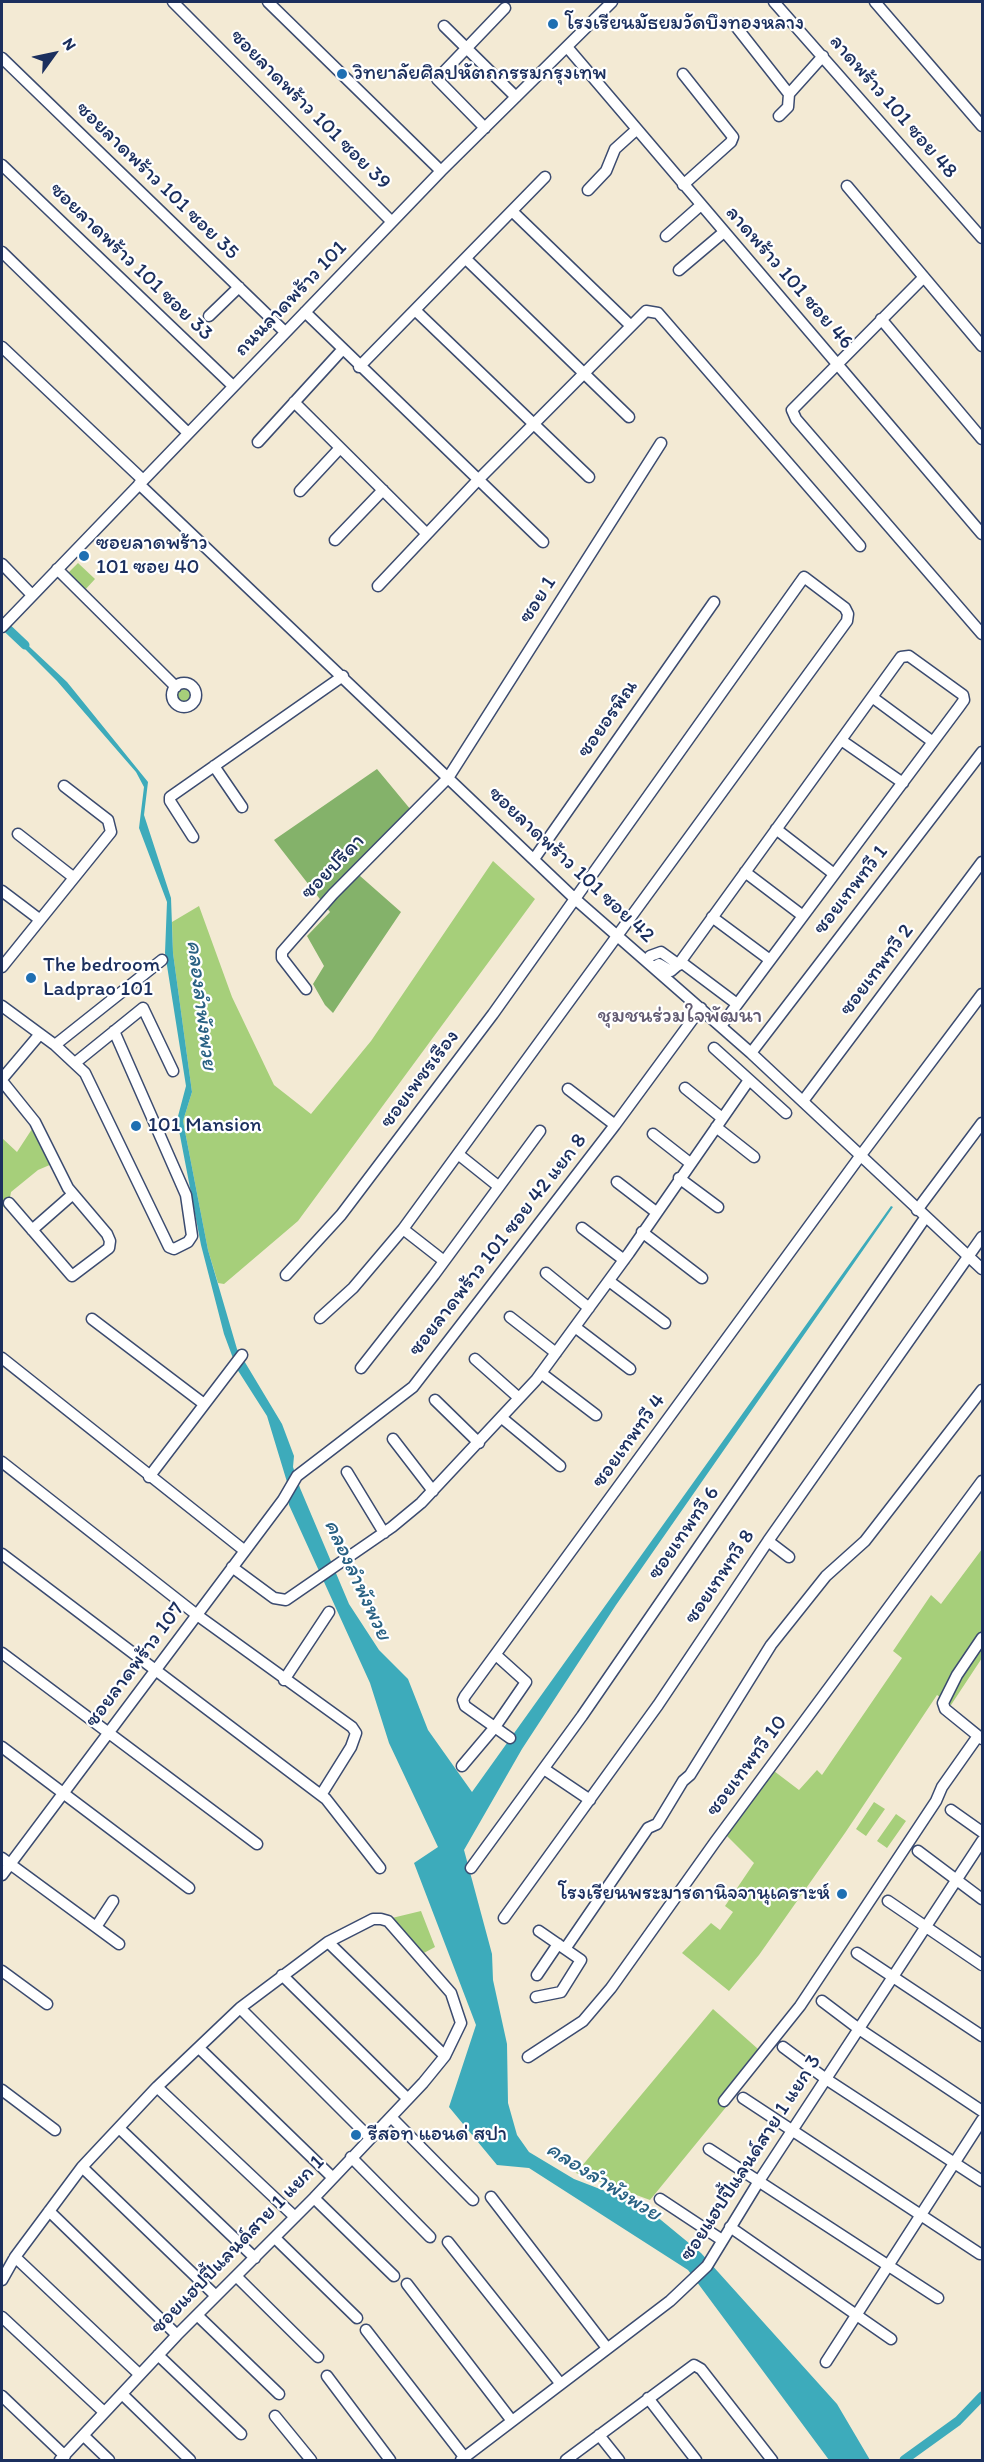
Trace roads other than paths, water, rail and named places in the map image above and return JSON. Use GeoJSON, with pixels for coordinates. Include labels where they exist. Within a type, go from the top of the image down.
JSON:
{"type":"FeatureCollection","features":[{"type":"Feature","properties":{"kind":"street","name":"ซอยลาดพร้าว 101 ซอย 39"},"geometry":{"type":"LineString","coordinates":[[173,2],[392,222]]}},
{"type":"Feature","properties":{"kind":"street"},"geometry":{"type":"LineString","coordinates":[[268,2],[441,171]]}},
{"type":"Feature","properties":{"kind":"street","name":"ถนนลาดพร้าว 101"},"geometry":{"type":"LineString","coordinates":[[2,627],[441,171],[567,47],[600,6],[612,2]]}},
{"type":"Feature","properties":{"kind":"street","name":"ลาดพร้าว 101 ซอย 48"},"geometry":{"type":"LineString","coordinates":[[774,2],[982,238]]}},
{"type":"Feature","properties":{"kind":"street"},"geometry":{"type":"LineString","coordinates":[[874,2],[982,126]]}},
{"type":"Feature","properties":{"kind":"street"},"geometry":{"type":"LineString","coordinates":[[485,128],[436,79],[505,8]]}},
{"type":"Feature","properties":{"kind":"street"},"geometry":{"type":"LineString","coordinates":[[734,24],[789,94]]}},
{"type":"Feature","properties":{"kind":"street"},"geometry":{"type":"LineString","coordinates":[[444,26],[516,97]]}},
{"type":"Feature","properties":{"kind":"street","name":"ลาดพร้าว 101 ซอย 46"},"geometry":{"type":"LineString","coordinates":[[567,47],[982,534]]}},
{"type":"Feature","properties":{"kind":"street"},"geometry":{"type":"LineString","coordinates":[[779,116],[788,107],[789,94],[823,56]]}},
{"type":"Feature","properties":{"kind":"street","name":"ซอยลาดพร้าว 101 ซอย 35"},"geometry":{"type":"LineString","coordinates":[[2,58],[285,332]]}},
{"type":"Feature","properties":{"kind":"street"},"geometry":{"type":"LineString","coordinates":[[683,74],[733,137],[731,142],[683,185]]}},
{"type":"Feature","properties":{"kind":"street"},"geometry":{"type":"LineString","coordinates":[[588,190],[606,171],[615,148],[636,130]]}},
{"type":"Feature","properties":{"kind":"street","name":"ซอยลาดพร้าว 101 ซอย 33"},"geometry":{"type":"LineString","coordinates":[[2,165],[233,386]]}},
{"type":"Feature","properties":{"kind":"street"},"geometry":{"type":"LineString","coordinates":[[359,367],[545,177]]}},
{"type":"Feature","properties":{"kind":"street"},"geometry":{"type":"LineString","coordinates":[[847,186],[982,346]]}},
{"type":"Feature","properties":{"kind":"street"},"geometry":{"type":"LineString","coordinates":[[666,236],[701,206]]}},
{"type":"Feature","properties":{"kind":"street"},"geometry":{"type":"LineString","coordinates":[[512,211],[630,325]]}},
{"type":"Feature","properties":{"kind":"street"},"geometry":{"type":"LineString","coordinates":[[679,270],[724,232]]}},
{"type":"Feature","properties":{"kind":"street"},"geometry":{"type":"LineString","coordinates":[[2,252],[188,433]]}},
{"type":"Feature","properties":{"kind":"street"},"geometry":{"type":"LineString","coordinates":[[466,259],[629,417]]}},
{"type":"Feature","properties":{"kind":"street"},"geometry":{"type":"LineString","coordinates":[[924,277],[792,410],[796,419],[982,634]]}},
{"type":"Feature","properties":{"kind":"street"},"geometry":{"type":"LineString","coordinates":[[209,316],[239,287]]}},
{"type":"Feature","properties":{"kind":"street"},"geometry":{"type":"LineString","coordinates":[[416,311],[589,477]]}},
{"type":"Feature","properties":{"kind":"street"},"geometry":{"type":"LineString","coordinates":[[378,586],[477,481],[646,311],[658,313],[860,546]]}},
{"type":"Feature","properties":{"kind":"street"},"geometry":{"type":"LineString","coordinates":[[304,312],[477,481],[543,542]]}},
{"type":"Feature","properties":{"kind":"street"},"geometry":{"type":"LineString","coordinates":[[881,319],[982,439]]}},
{"type":"Feature","properties":{"kind":"street","name":"ซอยลาดพร้าว 101 ซอย 42"},"geometry":{"type":"LineString","coordinates":[[2,347],[574,898],[751,1053],[982,1269]]}},
{"type":"Feature","properties":{"kind":"street"},"geometry":{"type":"LineString","coordinates":[[258,442],[342,350]]}},
{"type":"Feature","properties":{"kind":"street"},"geometry":{"type":"LineString","coordinates":[[294,402],[427,534]]}},
{"type":"Feature","properties":{"kind":"street","name":"ซอย 1"},"geometry":{"type":"LineString","coordinates":[[448,778],[661,443]]}},
{"type":"Feature","properties":{"kind":"street"},"geometry":{"type":"LineString","coordinates":[[300,491],[340,448]]}},
{"type":"Feature","properties":{"kind":"street"},"geometry":{"type":"LineString","coordinates":[[335,540],[383,490]]}},
{"type":"Feature","properties":{"kind":"street"},"geometry":{"type":"LineString","coordinates":[[2,564],[32,595]]}},
{"type":"Feature","properties":{"kind":"street"},"geometry":{"type":"LineString","coordinates":[[57,569],[176,687]]}},
{"type":"Feature","properties":{"kind":"street","name":"ซอยเพชรเรือง"},"geometry":{"type":"LineString","coordinates":[[286,1275],[341,1215],[493,1014],[804,577],[845,608],[848,614],[847,621],[617,938]]}},
{"type":"Feature","properties":{"kind":"street","name":"ซอยอรพิณ"},"geometry":{"type":"LineString","coordinates":[[534,859],[714,602]]}},
{"type":"Feature","properties":{"kind":"street"},"geometry":{"type":"LineString","coordinates":[[650,965],[659,964],[671,971],[680,963],[901,657],[913,658],[964,697],[903,783],[721,1026]]}},
{"type":"Feature","properties":{"kind":"street"},"geometry":{"type":"LineString","coordinates":[[193,837],[170,798],[343,676]]}},
{"type":"Feature","properties":{"kind":"street"},"geometry":{"type":"LineString","coordinates":[[872,697],[933,742]]}},
{"type":"Feature","properties":{"kind":"street"},"geometry":{"type":"LineString","coordinates":[[841,740],[903,783]]}},
{"type":"Feature","properties":{"kind":"street","name":"ซอยเทพทวี 1"},"geometry":{"type":"LineString","coordinates":[[751,1053],[982,752]]}},
{"type":"Feature","properties":{"kind":"street"},"geometry":{"type":"LineString","coordinates":[[214,766],[242,807]]}},
{"type":"Feature","properties":{"kind":"street","name":"ซอยปรีดา"},"geometry":{"type":"LineString","coordinates":[[306,989],[282,958],[282,951],[333,894],[448,778]]}},
{"type":"Feature","properties":{"kind":"street"},"geometry":{"type":"LineString","coordinates":[[2,964],[111,832],[108,820],[64,786]]}},
{"type":"Feature","properties":{"kind":"street"},"geometry":{"type":"LineString","coordinates":[[776,829],[834,874]]}},
{"type":"Feature","properties":{"kind":"street"},"geometry":{"type":"LineString","coordinates":[[18,834],[73,877]]}},
{"type":"Feature","properties":{"kind":"street","name":"ซอยเทพทวี 2"},"geometry":{"type":"LineString","coordinates":[[803,1101],[982,862]]}},
{"type":"Feature","properties":{"kind":"street"},"geometry":{"type":"LineString","coordinates":[[745,872],[803,916]]}},
{"type":"Feature","properties":{"kind":"street"},"geometry":{"type":"LineString","coordinates":[[2,891],[39,919]]}},
{"type":"Feature","properties":{"kind":"street"},"geometry":{"type":"LineString","coordinates":[[712,917],[770,960]]}},
{"type":"Feature","properties":{"kind":"street"},"geometry":{"type":"LineString","coordinates":[[320,1318],[353,1288],[403,1229],[617,938]]}},
{"type":"Feature","properties":{"kind":"street"},"geometry":{"type":"LineString","coordinates":[[55,1045],[162,960]]}},
{"type":"Feature","properties":{"kind":"street"},"geometry":{"type":"LineString","coordinates":[[680,963],[737,1004]]}},
{"type":"Feature","properties":{"kind":"street","name":"ซอยเทพทวี 4"},"geometry":{"type":"LineString","coordinates":[[510,1738],[465,1706],[463,1700],[861,1155],[982,994]]}},
{"type":"Feature","properties":{"kind":"street"},"geometry":{"type":"LineString","coordinates":[[2,1006],[55,1045],[85,1073],[169,1247],[174,1249],[188,1242],[192,1236],[186,1195],[114,1031]]}},
{"type":"Feature","properties":{"kind":"street","name":"ซอยลาดพร้าว 101 ซอย 42 แยก 8"},"geometry":{"type":"LineString","coordinates":[[297,1476],[413,1387],[615,1125],[700,1008]]}},
{"type":"Feature","properties":{"kind":"street"},"geometry":{"type":"LineString","coordinates":[[75,1063],[144,1009],[173,1071]]}},
{"type":"Feature","properties":{"kind":"street"},"geometry":{"type":"LineString","coordinates":[[9,1203],[72,1276],[109,1248],[110,1241],[107,1234],[73,1194],[35,1122],[2,1080],[40,1035]]}},
{"type":"Feature","properties":{"kind":"street"},"geometry":{"type":"LineString","coordinates":[[714,1048],[786,1113]]}},
{"type":"Feature","properties":{"kind":"street"},"geometry":{"type":"LineString","coordinates":[[232,1567],[277,1599],[284,1600],[295,1595],[380,1536],[433,1491],[541,1373],[624,1260],[749,1080]]}},
{"type":"Feature","properties":{"kind":"street"},"geometry":{"type":"LineString","coordinates":[[685,1088],[754,1157]]}},
{"type":"Feature","properties":{"kind":"street"},"geometry":{"type":"LineString","coordinates":[[568,1089],[615,1125]]}},
{"type":"Feature","properties":{"kind":"street","name":"ซอยเทพทวี 6"},"geometry":{"type":"LineString","coordinates":[[471,1868],[544,1769],[982,1123]]}},
{"type":"Feature","properties":{"kind":"street"},"geometry":{"type":"LineString","coordinates":[[361,1368],[540,1131]]}},
{"type":"Feature","properties":{"kind":"street"},"geometry":{"type":"LineString","coordinates":[[653,1134],[690,1163]]}},
{"type":"Feature","properties":{"kind":"street"},"geometry":{"type":"LineString","coordinates":[[458,1154],[498,1186]]}},
{"type":"Feature","properties":{"kind":"street"},"geometry":{"type":"LineString","coordinates":[[679,1178],[718,1208]]}},
{"type":"Feature","properties":{"kind":"street"},"geometry":{"type":"LineString","coordinates":[[617,1182],[656,1212]]}},
{"type":"Feature","properties":{"kind":"street"},"geometry":{"type":"LineString","coordinates":[[32,1230],[73,1194]]}},
{"type":"Feature","properties":{"kind":"street"},"geometry":{"type":"LineString","coordinates":[[582,1228],[624,1260]]}},
{"type":"Feature","properties":{"kind":"street"},"geometry":{"type":"LineString","coordinates":[[403,1229],[444,1261]]}},
{"type":"Feature","properties":{"kind":"street"},"geometry":{"type":"LineString","coordinates":[[642,1232],[702,1278]]}},
{"type":"Feature","properties":{"kind":"street","name":"ซอยเทพทวี 8"},"geometry":{"type":"LineString","coordinates":[[504,1918],[662,1698],[768,1541],[982,1237]]}},
{"type":"Feature","properties":{"kind":"street"},"geometry":{"type":"LineString","coordinates":[[546,1273],[589,1308]]}},
{"type":"Feature","properties":{"kind":"street"},"geometry":{"type":"LineString","coordinates":[[609,1281],[665,1323]]}},
{"type":"Feature","properties":{"kind":"street"},"geometry":{"type":"LineString","coordinates":[[510,1317],[556,1353]]}},
{"type":"Feature","properties":{"kind":"street"},"geometry":{"type":"LineString","coordinates":[[92,1319],[204,1404]]}},
{"type":"Feature","properties":{"kind":"street"},"geometry":{"type":"LineString","coordinates":[[575,1327],[630,1369]]}},
{"type":"Feature","properties":{"kind":"street"},"geometry":{"type":"LineString","coordinates":[[149,1477],[242,1355]]}},
{"type":"Feature","properties":{"kind":"street"},"geometry":{"type":"LineString","coordinates":[[2,1358],[245,1551]]}},
{"type":"Feature","properties":{"kind":"street"},"geometry":{"type":"LineString","coordinates":[[475,1359],[519,1398]]}},
{"type":"Feature","properties":{"kind":"street"},"geometry":{"type":"LineString","coordinates":[[541,1373],[596,1415]]}},
{"type":"Feature","properties":{"kind":"street"},"geometry":{"type":"LineString","coordinates":[[537,1975],[648,1828],[657,1824],[771,1645],[826,1576],[865,1541],[982,1390]]}},
{"type":"Feature","properties":{"kind":"street"},"geometry":{"type":"LineString","coordinates":[[435,1400],[479,1443]]}},
{"type":"Feature","properties":{"kind":"street"},"geometry":{"type":"LineString","coordinates":[[502,1418],[560,1466]]}},
{"type":"Feature","properties":{"kind":"street"},"geometry":{"type":"LineString","coordinates":[[393,1438],[433,1491]]}},
{"type":"Feature","properties":{"kind":"street"},"geometry":{"type":"LineString","coordinates":[[2,1462],[197,1615],[352,1727],[356,1733],[341,1765],[321,1795]]}},
{"type":"Feature","properties":{"kind":"street"},"geometry":{"type":"LineString","coordinates":[[347,1472],[380,1536]]}},
{"type":"Feature","properties":{"kind":"street","name":"ซอยลาดพร้าว 107"},"geometry":{"type":"LineString","coordinates":[[2,1875],[6,1861],[63,1794],[283,1500],[297,1476]]}},
{"type":"Feature","properties":{"kind":"street","name":"ซอยเทพทวี 10"},"geometry":{"type":"LineString","coordinates":[[528,2057],[583,2021],[611,1988],[715,1842],[982,1481]]}},
{"type":"Feature","properties":{"kind":"street"},"geometry":{"type":"LineString","coordinates":[[768,1541],[789,1557]]}},
{"type":"Feature","properties":{"kind":"street"},"geometry":{"type":"LineString","coordinates":[[2,1554],[321,1795],[340,1814],[380,1868]]}},
{"type":"Feature","properties":{"kind":"street"},"geometry":{"type":"LineString","coordinates":[[284,1680],[329,1612]]}},
{"type":"Feature","properties":{"kind":"street"},"geometry":{"type":"LineString","coordinates":[[724,2101],[800,2006],[936,1801],[942,1787],[980,1738],[945,1709],[943,1703],[957,1676],[982,1638]]}},
{"type":"Feature","properties":{"kind":"street"},"geometry":{"type":"LineString","coordinates":[[2,1653],[256,1844]]}},
{"type":"Feature","properties":{"kind":"street"},"geometry":{"type":"LineString","coordinates":[[462,1766],[495,1727],[526,1681],[496,1655]]}},
{"type":"Feature","properties":{"kind":"street"},"geometry":{"type":"LineString","coordinates":[[2,1747],[189,1888]]}},
{"type":"Feature","properties":{"kind":"street"},"geometry":{"type":"LineString","coordinates":[[544,1769],[590,1800]]}},
{"type":"Feature","properties":{"kind":"street"},"geometry":{"type":"LineString","coordinates":[[951,1810],[982,1832]]}},
{"type":"Feature","properties":{"kind":"street","name":"ซอยแฮปปี้แลนด์สาย 1 แยก 3"},"geometry":{"type":"LineString","coordinates":[[463,2459],[685,2289],[720,2245],[759,2181],[982,1841]]}},
{"type":"Feature","properties":{"kind":"street"},"geometry":{"type":"LineString","coordinates":[[918,1851],[982,1899]]}},
{"type":"Feature","properties":{"kind":"street"},"geometry":{"type":"LineString","coordinates":[[6,1861],[119,1944]]}},
{"type":"Feature","properties":{"kind":"street"},"geometry":{"type":"LineString","coordinates":[[96,1927],[113,1901]]}},
{"type":"Feature","properties":{"kind":"street"},"geometry":{"type":"LineString","coordinates":[[888,1901],[982,1965]]}},
{"type":"Feature","properties":{"kind":"street","name":"ซอยแฮปปี้แลนด์สาย 1 แยก 1"},"geometry":{"type":"LineString","coordinates":[[2,2280],[15,2257],[82,2167],[157,2086],[240,2008],[328,1942],[373,1919],[388,1921],[451,1993],[458,2009],[460,2023],[445,2056],[408,2099],[314,2198],[139,2374],[62,2458]]}},
{"type":"Feature","properties":{"kind":"street"},"geometry":{"type":"LineString","coordinates":[[536,1997],[561,1992],[581,1960],[539,1931]]}},
{"type":"Feature","properties":{"kind":"street"},"geometry":{"type":"LineString","coordinates":[[328,1942],[445,2056]]}},
{"type":"Feature","properties":{"kind":"street"},"geometry":{"type":"LineString","coordinates":[[857,1953],[982,2036]]}},
{"type":"Feature","properties":{"kind":"street"},"geometry":{"type":"LineString","coordinates":[[2,1971],[47,2004]]}},
{"type":"Feature","properties":{"kind":"street"},"geometry":{"type":"LineString","coordinates":[[282,1975],[408,2099]]}},
{"type":"Feature","properties":{"kind":"street"},"geometry":{"type":"LineString","coordinates":[[822,2001],[859,2029],[982,2111]]}},
{"type":"Feature","properties":{"kind":"street"},"geometry":{"type":"LineString","coordinates":[[240,2008],[370,2138]]}},
{"type":"Feature","properties":{"kind":"street"},"geometry":{"type":"LineString","coordinates":[[783,2047],[826,2079],[982,2181]]}},
{"type":"Feature","properties":{"kind":"street"},"geometry":{"type":"LineString","coordinates":[[199,2048],[332,2177]]}},
{"type":"Feature","properties":{"kind":"street"},"geometry":{"type":"LineString","coordinates":[[157,2086],[295,2217]]}},
{"type":"Feature","properties":{"kind":"street"},"geometry":{"type":"LineString","coordinates":[[2,2090],[55,2130]]}},
{"type":"Feature","properties":{"kind":"street"},"geometry":{"type":"LineString","coordinates":[[743,2098],[980,2254]]}},
{"type":"Feature","properties":{"kind":"street"},"geometry":{"type":"LineString","coordinates":[[391,2117],[473,2200]]}},
{"type":"Feature","properties":{"kind":"street"},"geometry":{"type":"LineString","coordinates":[[826,2362],[854,2315],[982,2120]]}},
{"type":"Feature","properties":{"kind":"street"},"geometry":{"type":"LineString","coordinates":[[119,2128],[255,2258]]}},
{"type":"Feature","properties":{"kind":"street"},"geometry":{"type":"LineString","coordinates":[[709,2149],[938,2298]]}},
{"type":"Feature","properties":{"kind":"street"},"geometry":{"type":"LineString","coordinates":[[351,2157],[430,2236]]}},
{"type":"Feature","properties":{"kind":"street"},"geometry":{"type":"LineString","coordinates":[[82,2167],[216,2296]]}},
{"type":"Feature","properties":{"kind":"street"},"geometry":{"type":"LineString","coordinates":[[491,2197],[607,2348]]}},
{"type":"Feature","properties":{"kind":"street"},"geometry":{"type":"LineString","coordinates":[[314,2198],[394,2276]]}},
{"type":"Feature","properties":{"kind":"street"},"geometry":{"type":"LineString","coordinates":[[660,2199],[720,2245]]}},
{"type":"Feature","properties":{"kind":"street"},"geometry":{"type":"LineString","coordinates":[[49,2211],[177,2335]]}},
{"type":"Feature","properties":{"kind":"street"},"geometry":{"type":"LineString","coordinates":[[730,2227],[891,2339]]}},
{"type":"Feature","properties":{"kind":"street"},"geometry":{"type":"LineString","coordinates":[[275,2238],[357,2318]]}},
{"type":"Feature","properties":{"kind":"street"},"geometry":{"type":"LineString","coordinates":[[448,2242],[560,2383]]}},
{"type":"Feature","properties":{"kind":"street"},"geometry":{"type":"LineString","coordinates":[[15,2257],[139,2374]]}},
{"type":"Feature","properties":{"kind":"street"},"geometry":{"type":"LineString","coordinates":[[237,2277],[318,2357]]}},
{"type":"Feature","properties":{"kind":"street"},"geometry":{"type":"LineString","coordinates":[[406,2284],[512,2421]]}},
{"type":"Feature","properties":{"kind":"street"},"geometry":{"type":"LineString","coordinates":[[197,2316],[279,2394]]}},
{"type":"Feature","properties":{"kind":"street"},"geometry":{"type":"LineString","coordinates":[[2,2317],[104,2412]]}},
{"type":"Feature","properties":{"kind":"street"},"geometry":{"type":"LineString","coordinates":[[366,2330],[463,2459]]}},
{"type":"Feature","properties":{"kind":"street"},"geometry":{"type":"LineString","coordinates":[[159,2355],[241,2434]]}},
{"type":"Feature","properties":{"kind":"street"},"geometry":{"type":"LineString","coordinates":[[566,2460],[648,2398],[696,2366],[772,2460]]}},
{"type":"Feature","properties":{"kind":"street"},"geometry":{"type":"LineString","coordinates":[[327,2376],[390,2460]]}},
{"type":"Feature","properties":{"kind":"street"},"geometry":{"type":"LineString","coordinates":[[122,2394],[190,2460]]}},
{"type":"Feature","properties":{"kind":"street"},"geometry":{"type":"LineString","coordinates":[[648,2398],[696,2460]]}},
{"type":"Feature","properties":{"kind":"street"},"geometry":{"type":"LineString","coordinates":[[3,2400],[62,2458]]}},
{"type":"Feature","properties":{"kind":"street"},"geometry":{"type":"LineString","coordinates":[[275,2416],[311,2460]]}},
{"type":"Feature","properties":{"kind":"street"},"geometry":{"type":"LineString","coordinates":[[599,2435],[618,2460]]}},
{"type":"Feature","properties":{"kind":"street"},"geometry":{"type":"LineString","coordinates":[[84,2436],[109,2460]]}},
{"type":"Feature","properties":{"kind":"water"},"geometry":{"type":"Polygon","coordinates":[[[18,636],[67,682],[148,782],[144,815],[171,898],[173,953],[192,1092],[183,1121],[208,1250],[237,1349],[282,1424],[294,1456],[293,1467],[300,1488],[349,1604],[379,1650],[408,1679],[428,1730],[472,1792],[891,1206],[893,1207],[616,1605],[522,1749],[464,1850],[492,1954],[493,1980],[507,2044],[508,2103],[517,2135],[529,2152],[574,2179],[644,2206],[701,2253],[837,2404],[870,2460],[829,2460],[688,2270],[529,2168],[497,2165],[449,2107],[476,2025],[414,1863],[438,1847],[389,1743],[370,1683],[289,1505],[287,1482],[267,1416],[237,1369],[224,1334],[201,1245],[177,1120],[186,1086],[165,953],[167,902],[139,828],[144,787],[136,772],[57,681],[15,639],[18,636]]]}},
{"type":"Feature","properties":{"kind":"waterway","name":"คลองลำพังพวย"},"geometry":{"type":"LineString","coordinates":[[7,628],[25,645]]}},
{"type":"Feature","properties":{"kind":"waterway"},"geometry":{"type":"LineString","coordinates":[[904,2460],[958,2421],[982,2396]]}},
{"type":"Feature","properties":{"kind":"place","name":"โรงเรียนมัธยมวัดบึงทองหลาง"},"geometry":{"type":"Point","coordinates":[553,24]}},
{"type":"Feature","properties":{"kind":"place","name":"วิทยาลัยศิลปหัตถกรรมกรุงเทพ"},"geometry":{"type":"Point","coordinates":[342,74]}},
{"type":"Feature","properties":{"kind":"place","name":"ซอยลาดพร้าว 101 ซอย 40"},"geometry":{"type":"Point","coordinates":[84,556]}},
{"type":"Feature","properties":{"kind":"place","name":"The bedroom Ladprao 101"},"geometry":{"type":"Point","coordinates":[31,978]}},
{"type":"Feature","properties":{"kind":"place","name":"101 Mansion"},"geometry":{"type":"Point","coordinates":[136,1126]}},
{"type":"Feature","properties":{"kind":"place","name":"โรงเรียนพระมารดานิจจานุเคราะห์"},"geometry":{"type":"Point","coordinates":[842,1894]}},
{"type":"Feature","properties":{"kind":"place","name":"รีสอท แอนด่ สปา"},"geometry":{"type":"Point","coordinates":[356,2135]}},
{"type":"Feature","properties":{"kind":"district","name":"ชุมชนร่วมใจพัฒนา"},"geometry":{"type":"Point","coordinates":[680,1016]}}]}
